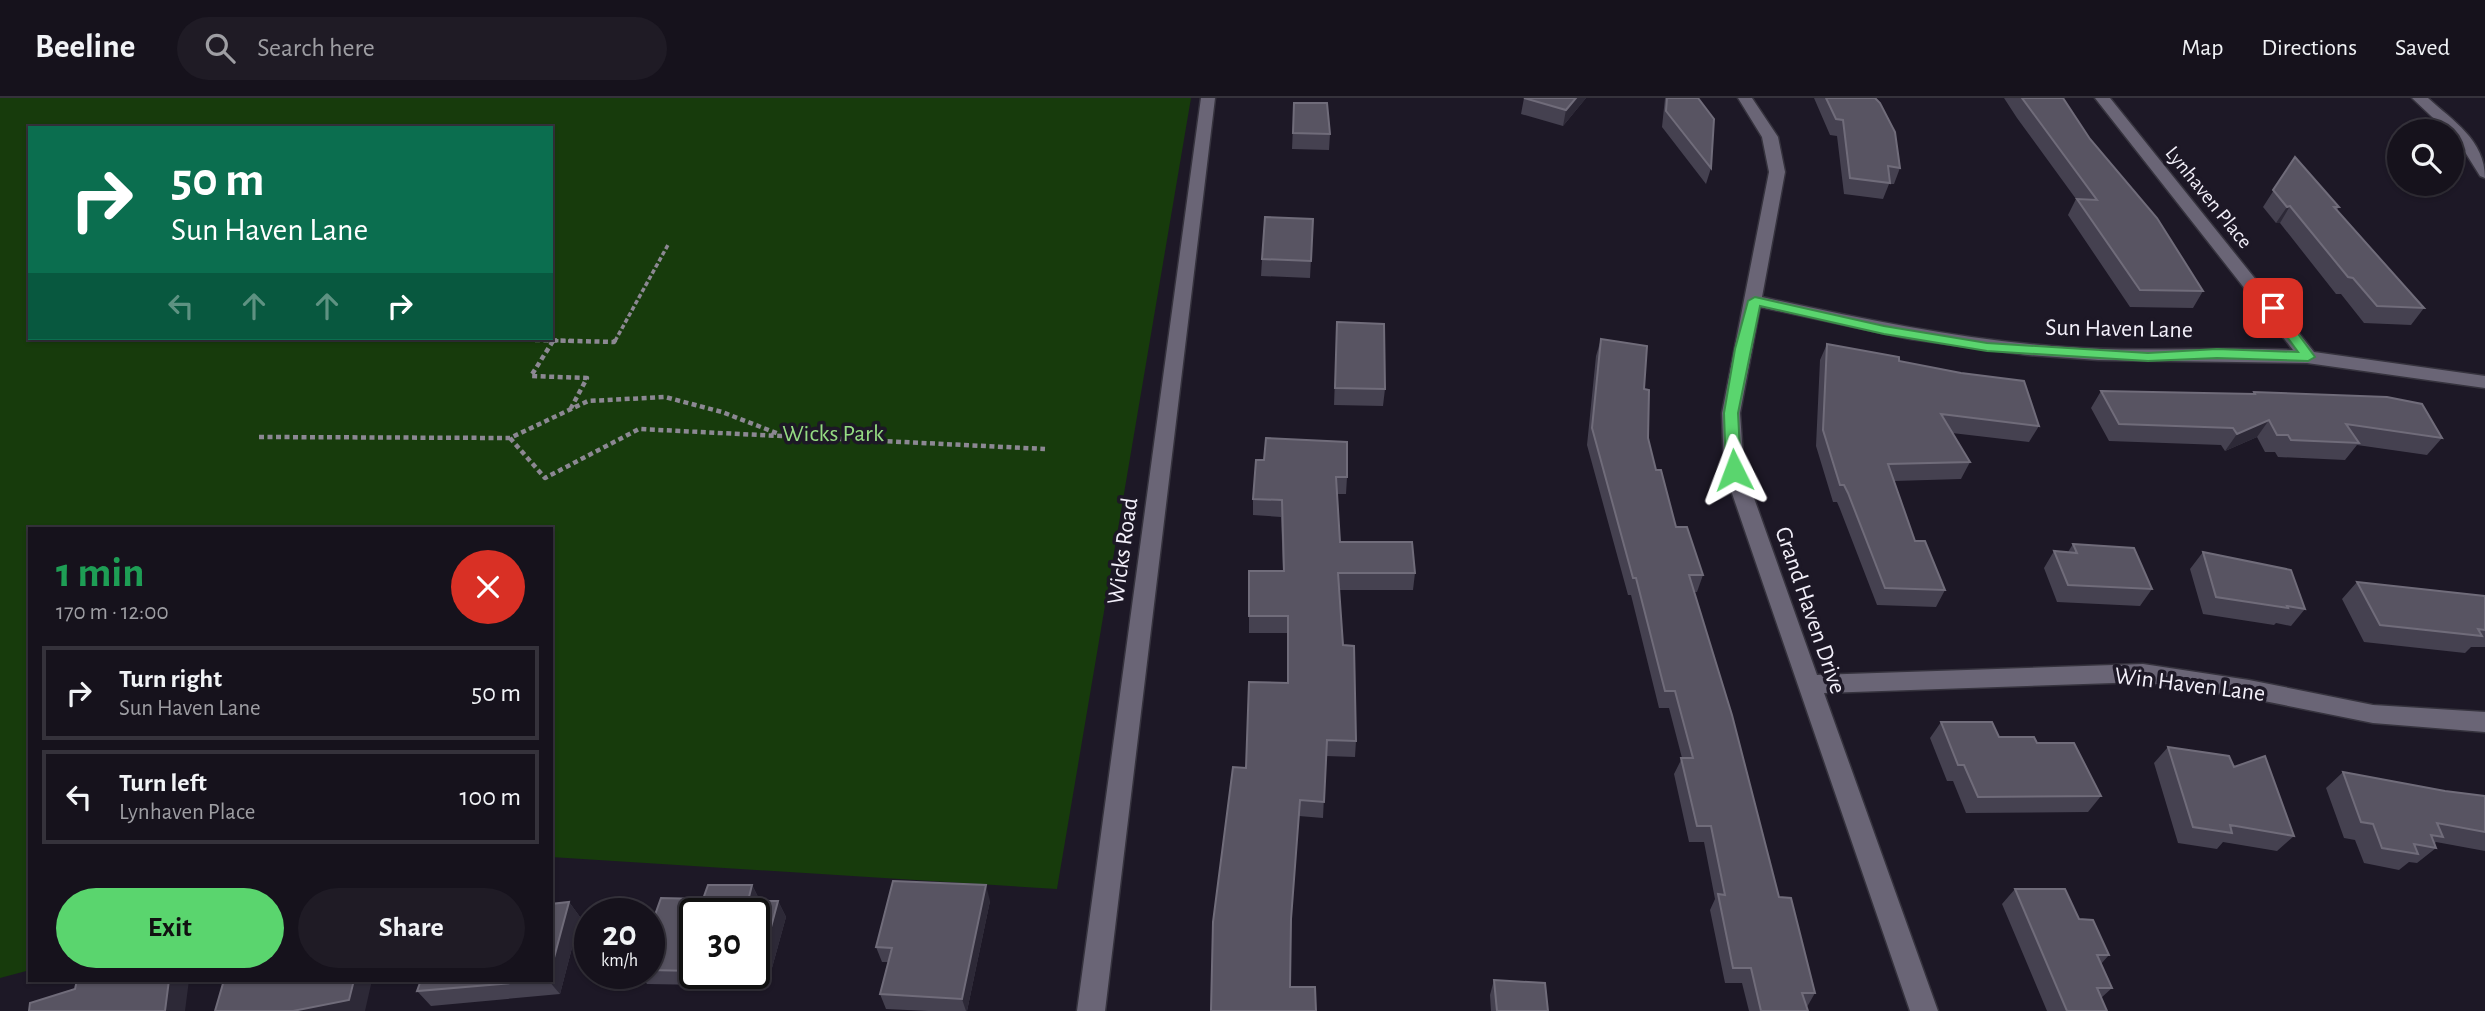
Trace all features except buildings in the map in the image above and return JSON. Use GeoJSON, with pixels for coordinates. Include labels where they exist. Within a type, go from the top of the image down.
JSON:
{"type":"FeatureCollection","features":[{"type":"Feature","properties":{"kind":"street","name":"Wicks Road"},"geometry":{"type":"LineString","coordinates":[[1091,1011],[1208,98]]}},
{"type":"Feature","properties":{"kind":"street","name":"Grand Haven Drive"},"geometry":{"type":"LineString","coordinates":[[1745,98],[1770,137],[1776,172],[1755,301],[1742,349],[1731,413],[1734,470],[1924,1011]]}},
{"type":"Feature","properties":{"kind":"street","name":"Lynhaven Place"},"geometry":{"type":"LineString","coordinates":[[2102,98],[2308,357]]}},
{"type":"Feature","properties":{"kind":"street"},"geometry":{"type":"LineString","coordinates":[[2419,98],[2466,141],[2485,173]]}},
{"type":"Feature","properties":{"kind":"street"},"geometry":{"type":"LineString","coordinates":[[2466,141],[2485,140]]}},
{"type":"Feature","properties":{"kind":"street","name":"Sun Haven Lane"},"geometry":{"type":"LineString","coordinates":[[1755,301],[1884,330],[1987,347],[2148,357],[2217,353],[2308,357],[2485,382]]}},
{"type":"Feature","properties":{"kind":"street","name":"Win Haven Lane"},"geometry":{"type":"LineString","coordinates":[[1809,684],[2143,673],[2249,689],[2373,714],[2485,722]]}},
{"type":"Feature","properties":{"kind":"path"},"geometry":{"type":"LineString","coordinates":[[521,340],[614,342],[669,243]]}},
{"type":"Feature","properties":{"kind":"path"},"geometry":{"type":"LineString","coordinates":[[553,341],[531,376],[587,378],[571,408]]}},
{"type":"Feature","properties":{"kind":"path"},"geometry":{"type":"LineString","coordinates":[[259,437],[510,438],[588,401],[614,397],[665,397],[722,412],[783,436]]}},
{"type":"Feature","properties":{"kind":"path"},"geometry":{"type":"LineString","coordinates":[[510,438],[545,478],[639,429],[1045,449]]}},
{"type":"Feature","properties":{"kind":"green space","name":"Wicks Park"},"geometry":{"type":"Polygon","coordinates":[[[0,98],[1191,98],[1057,889],[553,857],[553,527],[28,527],[28,971],[0,978],[0,98]]]}},
{"type":"Feature","properties":{"kind":"route"},"geometry":{"type":"LineString","coordinates":[[1734,470],[1731,413],[1742,349],[1755,301],[1884,330],[1987,347],[2148,357],[2217,353],[2308,357],[2273,308]]}}]}
